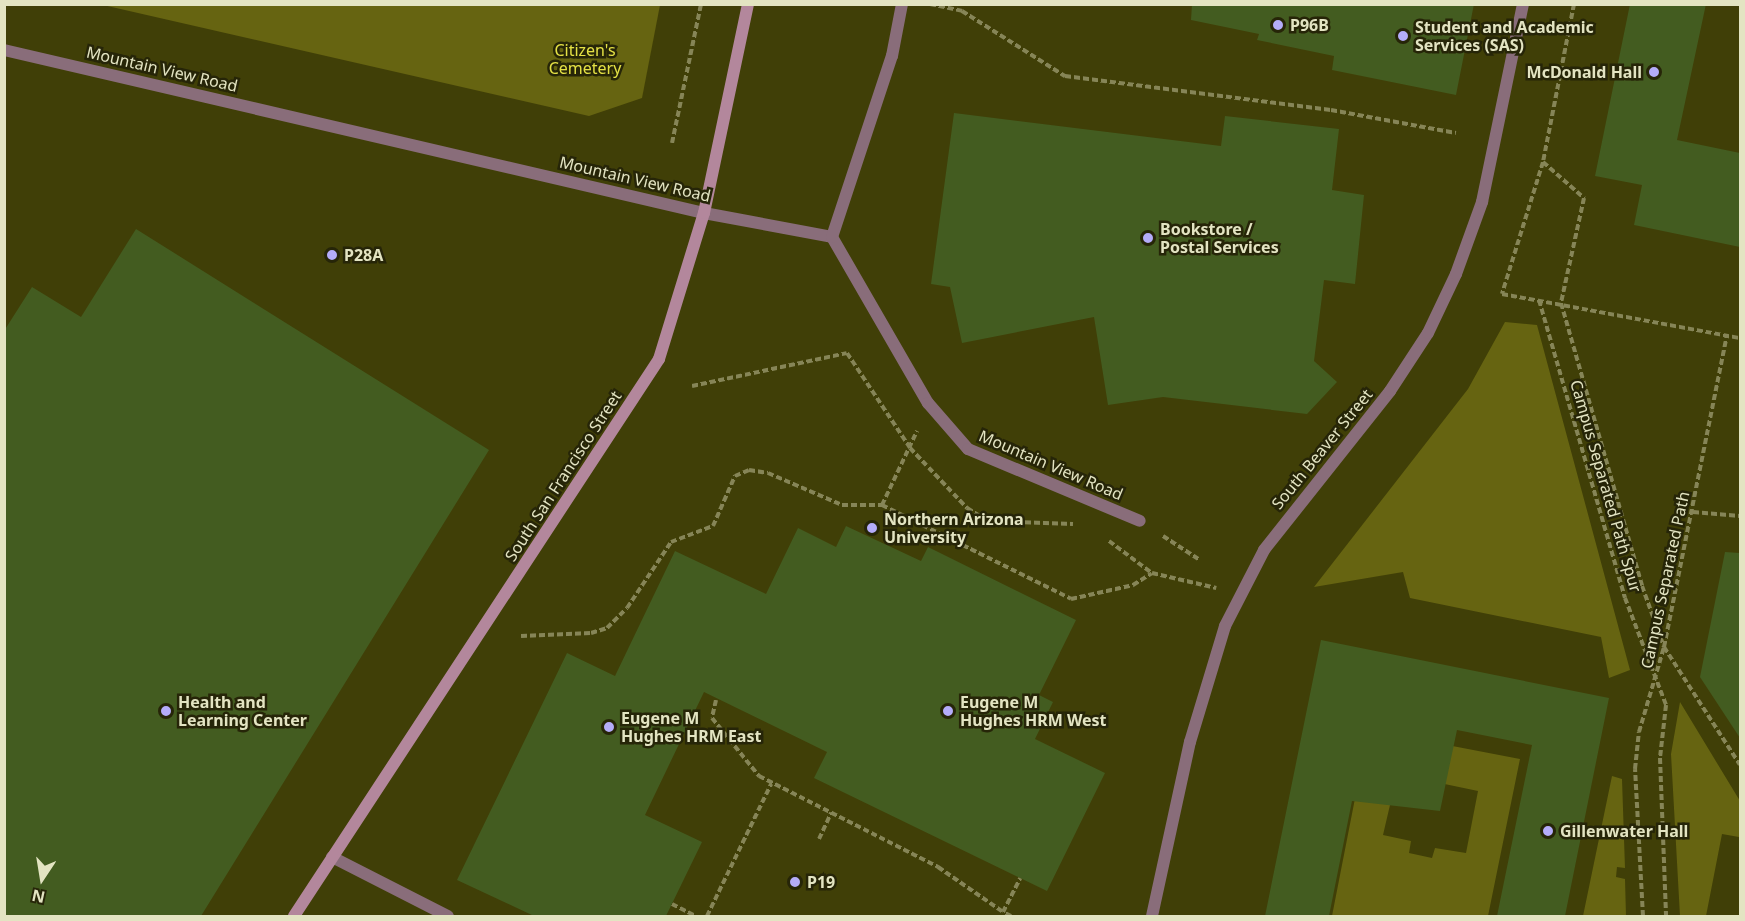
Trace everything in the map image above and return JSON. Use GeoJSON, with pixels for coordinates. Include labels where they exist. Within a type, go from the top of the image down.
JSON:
{"type":"FeatureCollection","features":[{"type":"Feature","properties":{"kind":"street","name":"South San Francisco Street"},"geometry":{"type":"LineString","coordinates":[[294,916],[659,359],[704,213],[748,4]]}},
{"type":"Feature","properties":{"kind":"street"},"geometry":{"type":"LineString","coordinates":[[832,237],[892,56],[902,4]]}},
{"type":"Feature","properties":{"kind":"street","name":"South Beaver Street"},"geometry":{"type":"LineString","coordinates":[[1152,916],[1187,752],[1225,626],[1264,550],[1390,391],[1432,323],[1456,274],[1482,202],[1523,4]]}},
{"type":"Feature","properties":{"kind":"street","name":"Mountain View Road"},"geometry":{"type":"LineString","coordinates":[[4,50],[704,213],[832,237],[928,403],[968,449],[1140,521]]}},
{"type":"Feature","properties":{"kind":"street"},"geometry":{"type":"LineString","coordinates":[[332,857],[448,916]]}},
{"type":"Feature","properties":{"kind":"path"},"geometry":{"type":"LineString","coordinates":[[672,142],[701,4]]}},
{"type":"Feature","properties":{"kind":"path"},"geometry":{"type":"LineString","coordinates":[[930,4],[962,11],[1065,76],[1331,110],[1456,134]]}},
{"type":"Feature","properties":{"kind":"path"},"geometry":{"type":"LineString","coordinates":[[1574,4],[1543,162],[1502,294],[1561,303],[1740,338]]}},
{"type":"Feature","properties":{"kind":"path"},"geometry":{"type":"LineString","coordinates":[[1543,162],[1584,198],[1561,303],[1642,586],[1664,646],[1740,765]]}},
{"type":"Feature","properties":{"kind":"path","name":"Campus Separated Path Spur"},"geometry":{"type":"LineString","coordinates":[[1539,300],[1625,598],[1655,677]]}},
{"type":"Feature","properties":{"kind":"path","name":"Campus Separated Path"},"geometry":{"type":"LineString","coordinates":[[1666,916],[1660,758],[1666,705],[1655,677],[1664,646],[1693,512],[1727,335]]}},
{"type":"Feature","properties":{"kind":"path"},"geometry":{"type":"LineString","coordinates":[[692,386],[847,353]]}},
{"type":"Feature","properties":{"kind":"path"},"geometry":{"type":"LineString","coordinates":[[882,505],[928,403]]}},
{"type":"Feature","properties":{"kind":"path"},"geometry":{"type":"LineString","coordinates":[[521,636],[591,633],[608,628],[627,608],[671,542],[713,526],[735,476],[749,470],[768,474],[843,505],[882,505],[1071,599],[1133,585],[1152,573]]}},
{"type":"Feature","properties":{"kind":"path"},"geometry":{"type":"LineString","coordinates":[[1693,512],[1740,516]]}},
{"type":"Feature","properties":{"kind":"path"},"geometry":{"type":"LineString","coordinates":[[1140,521],[1200,560]]}},
{"type":"Feature","properties":{"kind":"path"},"geometry":{"type":"LineString","coordinates":[[1643,916],[1635,769],[1639,732],[1655,677]]}},
{"type":"Feature","properties":{"kind":"path"},"geometry":{"type":"LineString","coordinates":[[716,700],[712,718],[759,776],[938,867],[1011,916]]}},
{"type":"Feature","properties":{"kind":"path"},"geometry":{"type":"LineString","coordinates":[[706,916],[771,784]]}},
{"type":"Feature","properties":{"kind":"path"},"geometry":{"type":"LineString","coordinates":[[819,839],[831,813]]}},
{"type":"Feature","properties":{"kind":"path"},"geometry":{"type":"LineString","coordinates":[[1004,912],[1020,878]]}},
{"type":"Feature","properties":{"kind":"path"},"geometry":{"type":"LineString","coordinates":[[672,904],[696,916]]}},
{"type":"Feature","properties":{"kind":"green space","name":"Citizen's Cemetery"},"geometry":{"type":"Polygon","coordinates":[[[103,5],[660,5],[642,98],[589,116],[103,5]]]}},
{"type":"Feature","properties":{"kind":"green space"},"geometry":{"type":"Polygon","coordinates":[[[1505,322],[1537,325],[1630,670],[1609,678],[1601,637],[1410,598],[1403,572],[1314,587],[1468,389],[1505,322]]]}},
{"type":"Feature","properties":{"kind":"green space"},"geometry":{"type":"Polygon","coordinates":[[[1680,702],[1740,801],[1739,837],[1722,834],[1706,916],[1680,916],[1671,754],[1680,702]]]}},
{"type":"Feature","properties":{"kind":"green space"},"geometry":{"type":"Polygon","coordinates":[[[1369,727],[1390,805],[1383,835],[1411,841],[1409,853],[1432,858],[1435,848],[1466,853],[1478,791],[1435,782],[1442,744],[1520,759],[1488,916],[1332,916],[1369,727]]]}},
{"type":"Feature","properties":{"kind":"green space"},"geometry":{"type":"Polygon","coordinates":[[[1612,776],[1622,779],[1625,868],[1617,867],[1616,877],[1625,879],[1626,916],[1583,916],[1612,776]]]}},
{"type":"Feature","properties":{"kind":"building","name":"Student and Academic Services (SAS)"},"geometry":{"type":"Polygon","coordinates":[[[1192,4],[1474,4],[1456,95],[1332,70],[1334,56],[1257,40],[1259,34],[1191,20],[1192,4]]]}},
{"type":"Feature","properties":{"kind":"building","name":"McDonald Hall"},"geometry":{"type":"Polygon","coordinates":[[[1630,4],[1706,4],[1677,140],[1740,153],[1740,247],[1634,225],[1642,185],[1595,176],[1630,4]]]}},
{"type":"Feature","properties":{"kind":"building","name":"Bookstore / Postal Services"},"geometry":{"type":"Polygon","coordinates":[[[954,113],[1221,146],[1225,116],[1339,129],[1332,190],[1364,195],[1355,284],[1324,280],[1314,361],[1337,382],[1307,414],[1163,397],[1108,405],[1094,317],[962,343],[950,287],[931,284],[954,113]]]}},
{"type":"Feature","properties":{"kind":"building","name":"Health and Learning Center"},"geometry":{"type":"Polygon","coordinates":[[[136,229],[489,450],[201,916],[4,916],[4,331],[32,287],[81,317],[136,229]]]}},
{"type":"Feature","properties":{"kind":"building"},"geometry":{"type":"Polygon","coordinates":[[[846,526],[921,561],[928,547],[1076,620],[1039,695],[1053,702],[1035,739],[1105,773],[1047,891],[814,778],[827,752],[704,692],[645,815],[702,842],[666,916],[534,916],[457,880],[567,653],[615,676],[675,551],[766,594],[798,528],[836,547],[846,526]]]}},
{"type":"Feature","properties":{"kind":"building"},"geometry":{"type":"Polygon","coordinates":[[[1725,552],[1740,553],[1740,738],[1700,677],[1725,552]]]}},
{"type":"Feature","properties":{"kind":"building","name":"Gillenwater Hall"},"geometry":{"type":"Polygon","coordinates":[[[1321,640],[1609,698],[1565,916],[1497,916],[1532,745],[1457,730],[1440,811],[1352,801],[1329,916],[1265,916],[1321,640]]]}},
{"type":"Feature","properties":{"kind":"place","name":"P96B"},"geometry":{"type":"Point","coordinates":[1278,25]}},
{"type":"Feature","properties":{"kind":"place","name":"Student and Academic Services (SAS)"},"geometry":{"type":"Point","coordinates":[1403,36]}},
{"type":"Feature","properties":{"kind":"place","name":"McDonald Hall"},"geometry":{"type":"Point","coordinates":[1654,72]}},
{"type":"Feature","properties":{"kind":"place","name":"Bookstore / Postal Services"},"geometry":{"type":"Point","coordinates":[1148,238]}},
{"type":"Feature","properties":{"kind":"place","name":"P28A"},"geometry":{"type":"Point","coordinates":[332,255]}},
{"type":"Feature","properties":{"kind":"place","name":"Northern Arizona University"},"geometry":{"type":"Point","coordinates":[872,528]}},
{"type":"Feature","properties":{"kind":"place","name":"Health and Learning Center"},"geometry":{"type":"Point","coordinates":[166,711]}},
{"type":"Feature","properties":{"kind":"place","name":"Eugene M Hughes HRM West"},"geometry":{"type":"Point","coordinates":[948,711]}},
{"type":"Feature","properties":{"kind":"place","name":"Eugene M Hughes HRM East"},"geometry":{"type":"Point","coordinates":[609,727]}},
{"type":"Feature","properties":{"kind":"place","name":"Gillenwater Hall"},"geometry":{"type":"Point","coordinates":[1548,831]}},
{"type":"Feature","properties":{"kind":"place","name":"P19"},"geometry":{"type":"Point","coordinates":[795,882]}}]}
